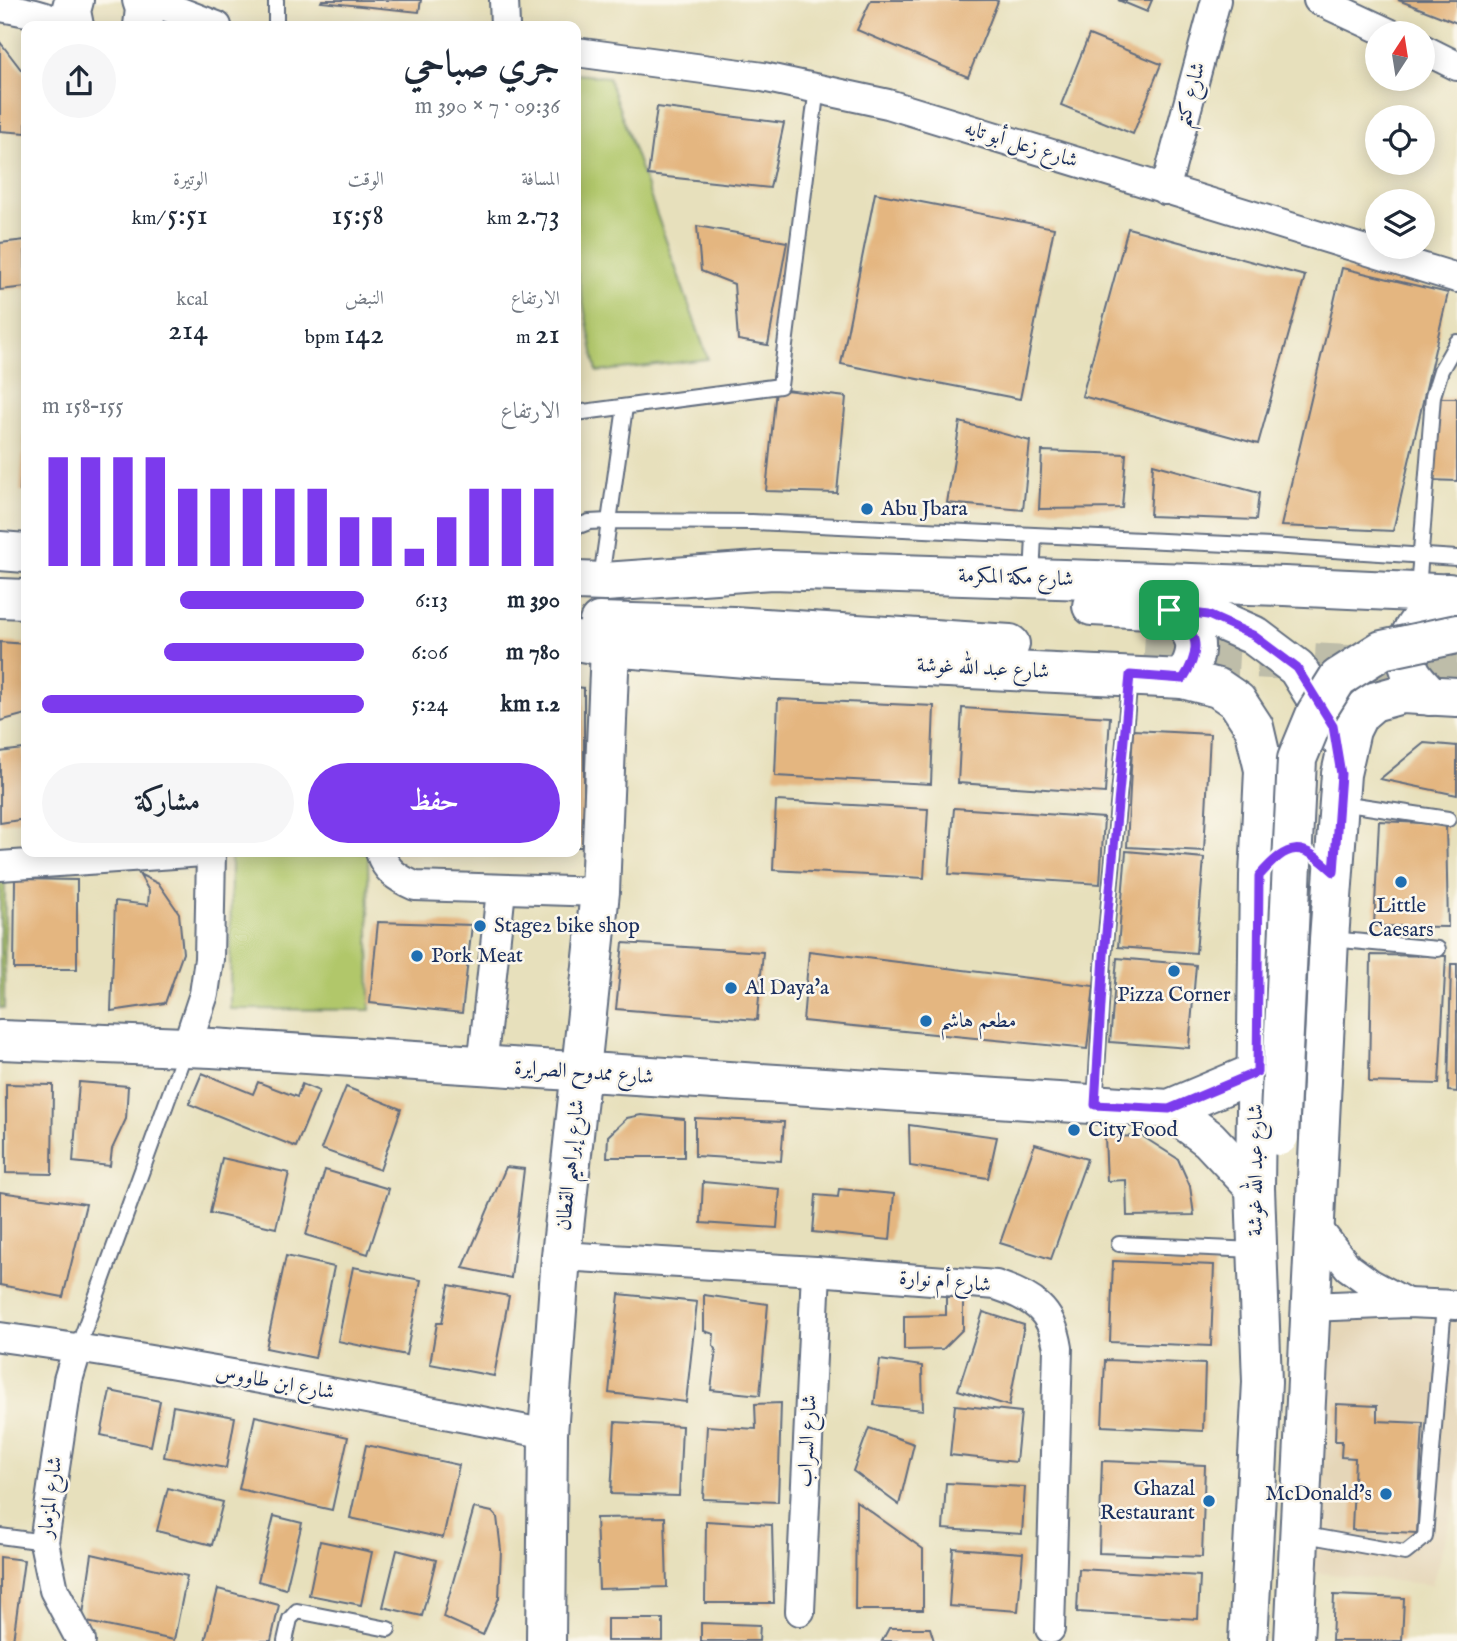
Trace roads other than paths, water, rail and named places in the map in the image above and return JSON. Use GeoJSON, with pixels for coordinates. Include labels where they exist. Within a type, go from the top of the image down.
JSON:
{"type":"FeatureCollection","features":[{"type":"Feature","properties":{"kind":"main road"},"geometry":{"type":"LineString","coordinates":[[73,21],[71,10],[74,0]]}},
{"type":"Feature","properties":{"kind":"main road"},"geometry":{"type":"LineString","coordinates":[[142,0],[145,9],[144,21]]}},
{"type":"Feature","properties":{"kind":"main road"},"geometry":{"type":"LineString","coordinates":[[0,551],[21,553]]}},
{"type":"Feature","properties":{"kind":"main road","name":"شارع مكة المكرمة"},"geometry":{"type":"LineString","coordinates":[[594,582],[772,570],[1032,578],[1440,578]]}},
{"type":"Feature","properties":{"kind":"main road"},"geometry":{"type":"LineString","coordinates":[[1440,578],[1415,624],[1406,651],[1412,673],[1448,701]]}},
{"type":"Feature","properties":{"kind":"main road"},"geometry":{"type":"LineString","coordinates":[[594,582],[1169,610],[1208,615],[1253,635],[1297,668],[1333,726],[1340,788]]}},
{"type":"Feature","properties":{"kind":"main road"},"geometry":{"type":"LineString","coordinates":[[0,598],[21,599]]}},
{"type":"Feature","properties":{"kind":"main road"},"geometry":{"type":"LineString","coordinates":[[1169,610],[1188,626],[1196,646],[1193,664],[1183,679]]}},
{"type":"Feature","properties":{"kind":"main road"},"geometry":{"type":"LineString","coordinates":[[581,621],[734,626],[1137,664]]}},
{"type":"Feature","properties":{"kind":"main road"},"geometry":{"type":"LineString","coordinates":[[1262,1382],[1279,1136],[1297,759],[1315,713],[1338,678],[1382,650],[1457,634]]}},
{"type":"Feature","properties":{"kind":"main road","name":"شارع عبد الله غوشة"},"geometry":{"type":"LineString","coordinates":[[593,644],[758,659],[1137,664],[1219,688],[1237,701],[1254,727],[1264,770],[1259,876],[1255,1188],[1262,1382],[1248,1641]]}},
{"type":"Feature","properties":{"kind":"main road","name":"شارع إبراهيم القطان"},"geometry":{"type":"LineString","coordinates":[[546,1641],[548,1434],[561,1256],[600,892],[593,644]]}},
{"type":"Feature","properties":{"kind":"main road"},"geometry":{"type":"LineString","coordinates":[[1294,1641],[1309,1307],[1317,1226],[1329,939],[1340,788],[1351,730],[1359,714],[1373,702],[1402,694],[1448,701]]}},
{"type":"Feature","properties":{"kind":"main road"},"geometry":{"type":"LineString","coordinates":[[1259,876],[1277,855],[1298,848],[1316,855],[1334,872]]}},
{"type":"Feature","properties":{"kind":"main road","name":"شارع ممدوح الصرايرة"},"geometry":{"type":"LineString","coordinates":[[0,1040],[186,1048],[1169,1109],[1257,1072]]}},
{"type":"Feature","properties":{"kind":"main road"},"geometry":{"type":"LineString","coordinates":[[1169,1109],[1209,1139],[1255,1188]]}},
{"type":"Feature","properties":{"kind":"street"},"geometry":{"type":"LineString","coordinates":[[0,5],[6,0]]}},
{"type":"Feature","properties":{"kind":"street"},"geometry":{"type":"LineString","coordinates":[[149,0],[204,21]]}},
{"type":"Feature","properties":{"kind":"street"},"geometry":{"type":"LineString","coordinates":[[505,0],[505,21]]}},
{"type":"Feature","properties":{"kind":"street","name":"شارع كتم"},"geometry":{"type":"LineString","coordinates":[[1165,190],[1216,0]]}},
{"type":"Feature","properties":{"kind":"street"},"geometry":{"type":"LineString","coordinates":[[1318,0],[1365,22]]}},
{"type":"Feature","properties":{"kind":"street"},"geometry":{"type":"LineString","coordinates":[[0,5],[56,21]]}},
{"type":"Feature","properties":{"kind":"street","name":"شارع زعل أبو تايه"},"geometry":{"type":"LineString","coordinates":[[581,53],[736,72],[888,104],[1457,278]]}},
{"type":"Feature","properties":{"kind":"street"},"geometry":{"type":"LineString","coordinates":[[1435,55],[1457,65]]}},
{"type":"Feature","properties":{"kind":"street"},"geometry":{"type":"LineString","coordinates":[[0,866],[130,857]]}},
{"type":"Feature","properties":{"kind":"street"},"geometry":{"type":"LineString","coordinates":[[186,1048],[204,994],[209,959],[211,857]]}},
{"type":"Feature","properties":{"kind":"street"},"geometry":{"type":"LineString","coordinates":[[381,857],[384,866],[398,879],[415,886],[600,892]]}},
{"type":"Feature","properties":{"kind":"street"},"geometry":{"type":"LineString","coordinates":[[482,1067],[501,890]]}},
{"type":"Feature","properties":{"kind":"street"},"geometry":{"type":"LineString","coordinates":[[1317,1226],[1348,1267],[1370,1283],[1407,1303]]}},
{"type":"Feature","properties":{"kind":"street","name":"شارع أم نوارة"},"geometry":{"type":"LineString","coordinates":[[561,1256],[996,1285],[1023,1294],[1040,1307],[1055,1328],[1058,1348],[1050,1629]]}},
{"type":"Feature","properties":{"kind":"street","name":"شارع السراب"},"geometry":{"type":"LineString","coordinates":[[800,1611],[816,1271]]}},
{"type":"Feature","properties":{"kind":"street"},"geometry":{"type":"LineString","coordinates":[[1309,1307],[1407,1303],[1451,1305]]}},
{"type":"Feature","properties":{"kind":"street","name":"شارع ابن طاووس"},"geometry":{"type":"LineString","coordinates":[[0,1337],[78,1347],[548,1434]]}},
{"type":"Feature","properties":{"kind":"street","name":"شارع المزمار"},"geometry":{"type":"LineString","coordinates":[[78,1347],[68,1380],[44,1542],[54,1590],[81,1641]]}},
{"type":"Feature","properties":{"kind":"lane"},"geometry":{"type":"LineString","coordinates":[[276,0],[276,21]]}},
{"type":"Feature","properties":{"kind":"lane"},"geometry":{"type":"LineString","coordinates":[[581,412],[780,386],[817,87]]}},
{"type":"Feature","properties":{"kind":"lane"},"geometry":{"type":"LineString","coordinates":[[581,525],[610,521],[752,522],[1270,545],[1440,578],[1433,396],[1441,370],[1457,342]]}},
{"type":"Feature","properties":{"kind":"lane"},"geometry":{"type":"LineString","coordinates":[[594,582],[610,521],[625,407]]}},
{"type":"Feature","properties":{"kind":"lane"},"geometry":{"type":"LineString","coordinates":[[1032,578],[1034,536]]}},
{"type":"Feature","properties":{"kind":"lane"},"geometry":{"type":"LineString","coordinates":[[1095,1105],[1104,955],[1137,664]]}},
{"type":"Feature","properties":{"kind":"lane"},"geometry":{"type":"LineString","coordinates":[[1340,788],[1448,819]]}},
{"type":"Feature","properties":{"kind":"lane"},"geometry":{"type":"LineString","coordinates":[[1329,939],[1438,949]]}},
{"type":"Feature","properties":{"kind":"lane"},"geometry":{"type":"LineString","coordinates":[[78,1347],[186,1048]]}},
{"type":"Feature","properties":{"kind":"lane"},"geometry":{"type":"LineString","coordinates":[[1118,1244],[1256,1250]]}},
{"type":"Feature","properties":{"kind":"lane"},"geometry":{"type":"LineString","coordinates":[[1298,1534],[1405,1553],[1425,1537],[1451,1305]]}},
{"type":"Feature","properties":{"kind":"lane"},"geometry":{"type":"LineString","coordinates":[[0,1536],[44,1542]]}},
{"type":"Feature","properties":{"kind":"lane"},"geometry":{"type":"LineString","coordinates":[[285,1641],[290,1619],[298,1611],[388,1629]]}},
{"type":"Feature","properties":{"kind":"tunnel"},"geometry":{"type":"LineString","coordinates":[[1144,653],[1457,670]]}},
{"type":"Feature","properties":{"kind":"place","name":"Abu Jbara"},"geometry":{"type":"Point","coordinates":[867,509]}},
{"type":"Feature","properties":{"kind":"place","name":"Little Caesars"},"geometry":{"type":"Point","coordinates":[1401,882]}},
{"type":"Feature","properties":{"kind":"place","name":"Stage2 bike shop"},"geometry":{"type":"Point","coordinates":[480,926]}},
{"type":"Feature","properties":{"kind":"place","name":"Pork Meat"},"geometry":{"type":"Point","coordinates":[417,956]}},
{"type":"Feature","properties":{"kind":"place","name":"Pizza Corner"},"geometry":{"type":"Point","coordinates":[1174,971]}},
{"type":"Feature","properties":{"kind":"place","name":"Al Daya'a"},"geometry":{"type":"Point","coordinates":[731,988]}},
{"type":"Feature","properties":{"kind":"place","name":"مطعم هاشم"},"geometry":{"type":"Point","coordinates":[926,1021]}},
{"type":"Feature","properties":{"kind":"place","name":"City Food"},"geometry":{"type":"Point","coordinates":[1074,1130]}},
{"type":"Feature","properties":{"kind":"place","name":"McDonald's"},"geometry":{"type":"Point","coordinates":[1386,1494]}},
{"type":"Feature","properties":{"kind":"place","name":"Ghazal Restaurant"},"geometry":{"type":"Point","coordinates":[1209,1501]}}]}
